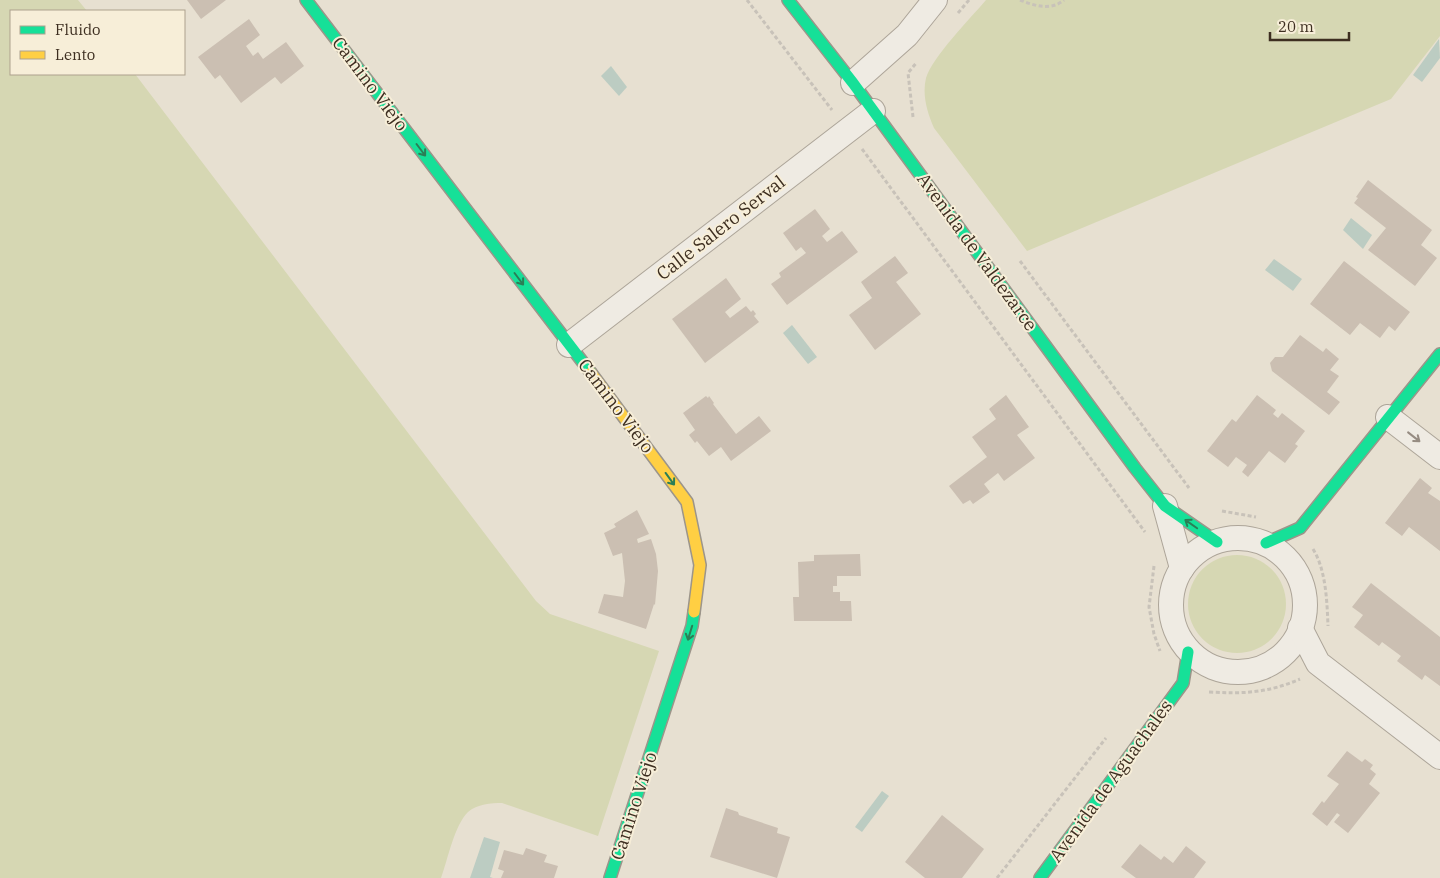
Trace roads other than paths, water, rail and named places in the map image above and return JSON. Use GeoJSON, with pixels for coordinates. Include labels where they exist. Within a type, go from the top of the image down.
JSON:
{"type":"FeatureCollection","features":[{"type":"Feature","properties":{"kind":"street","name":"Camino Viejo"},"geometry":{"type":"LineString","coordinates":[[306,0],[644,442],[687,502],[700,565],[692,626],[610,878]]}},
{"type":"Feature","properties":{"kind":"street","name":"Avenida de Valdezarce"},"geometry":{"type":"LineString","coordinates":[[788,0],[853,83],[1164,506],[1217,542]]}},
{"type":"Feature","properties":{"kind":"street"},"geometry":{"type":"LineString","coordinates":[[853,83],[907,35],[935,0]]}},
{"type":"Feature","properties":{"kind":"street","name":"Calle Salero Serval"},"geometry":{"type":"LineString","coordinates":[[569,344],[873,111]]}},
{"type":"Feature","properties":{"kind":"street"},"geometry":{"type":"LineString","coordinates":[[1266,543],[1300,528],[1440,354]]}},
{"type":"Feature","properties":{"kind":"street"},"geometry":{"type":"LineString","coordinates":[[1388,417],[1440,457]]}},
{"type":"Feature","properties":{"kind":"street","name":"Avenida de Valdezarce"},"geometry":{"type":"LineString","coordinates":[[1164,506],[1182,568]]}},
{"type":"Feature","properties":{"kind":"street"},"geometry":{"type":"LineString","coordinates":[[1296,567],[1282,552],[1266,543],[1239,539],[1217,542],[1198,552],[1182,568],[1173,587],[1170,608],[1174,628],[1188,652],[1216,669],[1232,672],[1250,671],[1267,666],[1281,656],[1294,642],[1303,621],[1304,596],[1296,567],[1300,528]]}},
{"type":"Feature","properties":{"kind":"street"},"geometry":{"type":"LineString","coordinates":[[1300,628],[1318,664]]}},
{"type":"Feature","properties":{"kind":"street","name":"Avenida de Aguachales"},"geometry":{"type":"LineString","coordinates":[[1040,878],[1183,683],[1188,652]]}},
{"type":"Feature","properties":{"kind":"street"},"geometry":{"type":"LineString","coordinates":[[1281,656],[1318,664],[1440,757]]}},
{"type":"Feature","properties":{"kind":"street","name":"Avenida de Aguachales"},"geometry":{"type":"LineString","coordinates":[[1183,683],[1216,669]]}}]}
